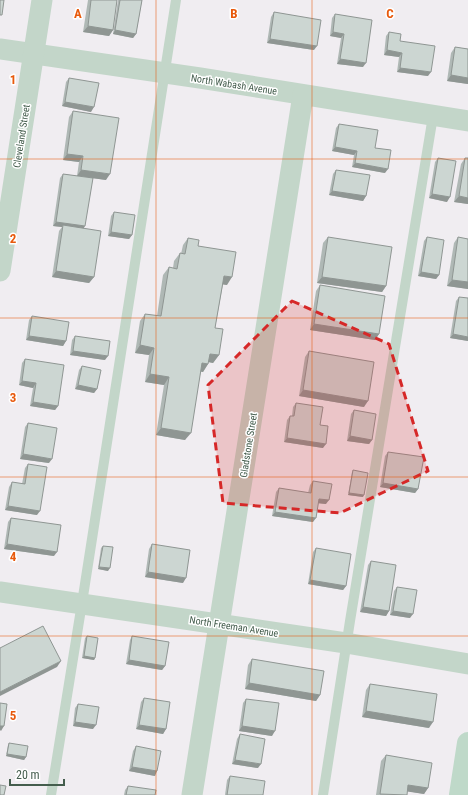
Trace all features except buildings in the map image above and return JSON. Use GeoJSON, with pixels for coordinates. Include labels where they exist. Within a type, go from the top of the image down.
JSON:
{"type":"FeatureCollection","features":[{"type":"Feature","properties":{"kind":"main road"},"geometry":{"type":"LineString","coordinates":[[460,795],[468,743]]}},
{"type":"Feature","properties":{"kind":"street","name":"Cleveland Street"},"geometry":{"type":"LineString","coordinates":[[0,271],[42,0]]}},
{"type":"Feature","properties":{"kind":"street","name":"North Wabash Avenue"},"geometry":{"type":"LineString","coordinates":[[0,49],[164,73],[468,121]]}},
{"type":"Feature","properties":{"kind":"street","name":"Gladstone Street"},"geometry":{"type":"LineString","coordinates":[[192,795],[303,95]]}},
{"type":"Feature","properties":{"kind":"street","name":"North Freeman Avenue"},"geometry":{"type":"LineString","coordinates":[[0,592],[346,643],[468,664]]}},
{"type":"Feature","properties":{"kind":"lane"},"geometry":{"type":"LineString","coordinates":[[51,795],[176,0]]}},
{"type":"Feature","properties":{"kind":"lane"},"geometry":{"type":"LineString","coordinates":[[323,795],[346,643],[433,116]]}},
{"type":"Feature","properties":{"kind":"highlighted area"},"geometry":{"type":"Polygon","coordinates":[[[292,301],[389,344],[428,471],[340,513],[223,503],[208,385],[292,301]]]}}]}
